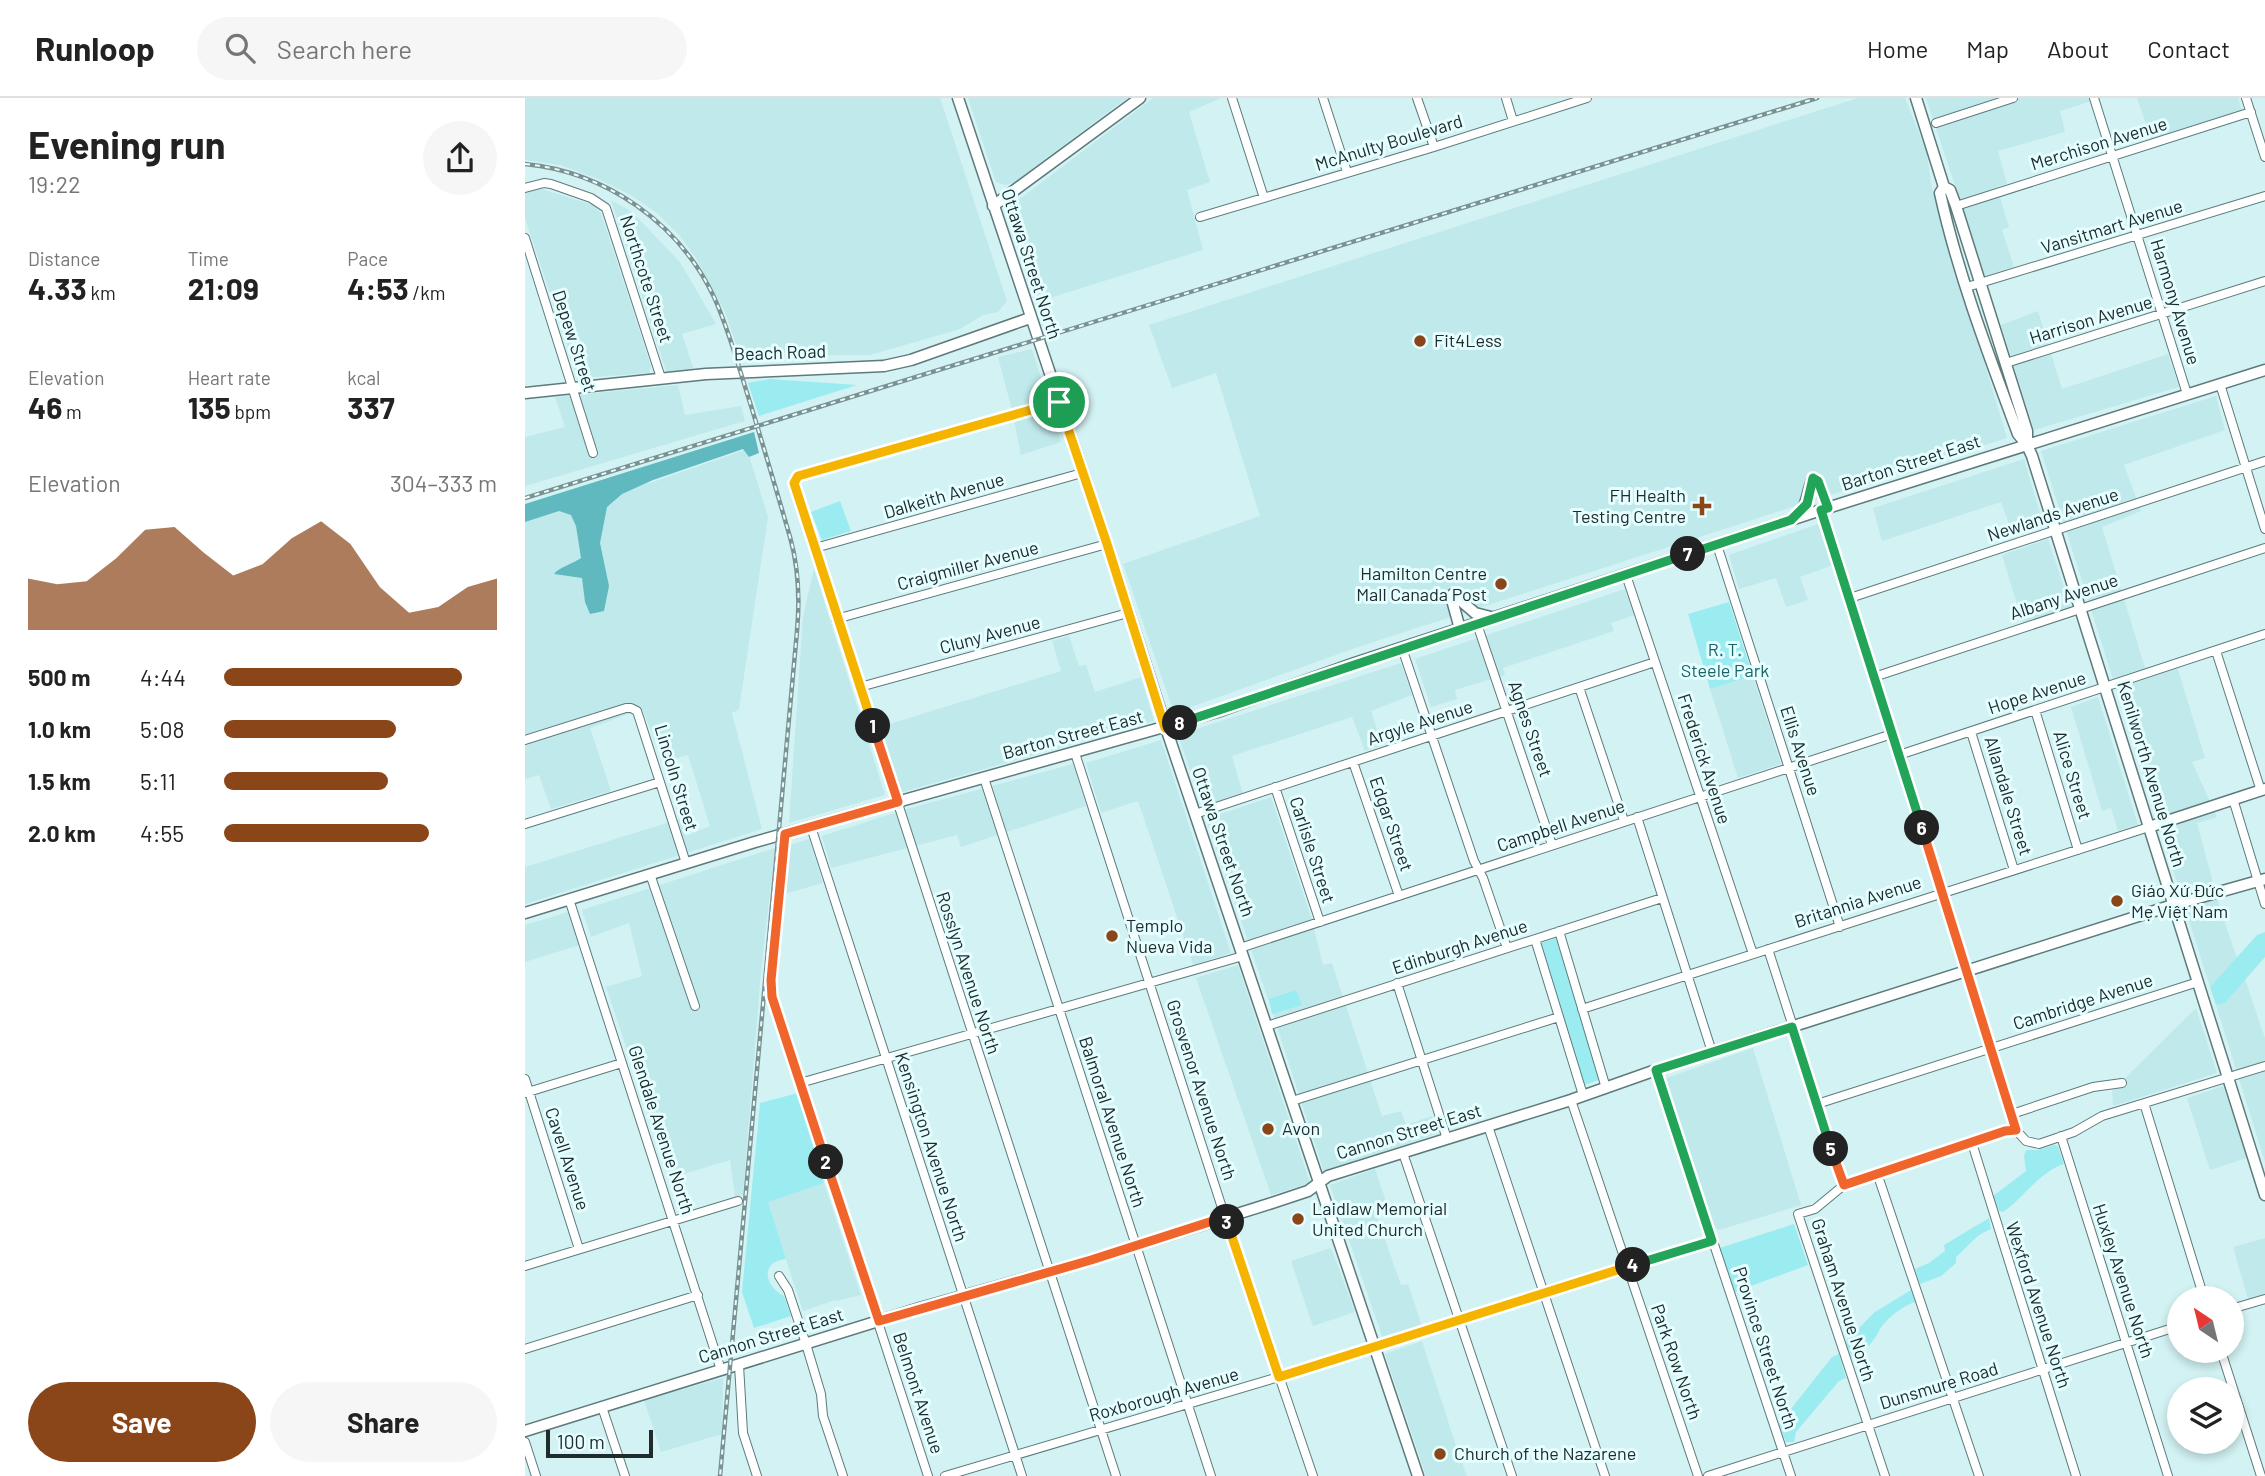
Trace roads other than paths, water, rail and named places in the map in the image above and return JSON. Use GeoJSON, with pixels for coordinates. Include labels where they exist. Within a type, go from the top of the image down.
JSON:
{"type":"FeatureCollection","features":[{"type":"Feature","properties":{"kind":"main road","name":"Ottawa Street North"},"geometry":{"type":"LineString","coordinates":[[958,98],[1107,544],[1165,728],[1418,1476]]}},
{"type":"Feature","properties":{"kind":"main road"},"geometry":{"type":"LineString","coordinates":[[993,206],[1140,98]]}},
{"type":"Feature","properties":{"kind":"main road","name":"Kenilworth Avenue North"},"geometry":{"type":"LineString","coordinates":[[1916,98],[1944,187],[1950,190],[1956,206],[2006,363],[2027,431],[2027,445],[2081,608],[2265,1195]]}},
{"type":"Feature","properties":{"kind":"main road"},"geometry":{"type":"LineString","coordinates":[[985,181],[1010,194]]}},
{"type":"Feature","properties":{"kind":"main road","name":"Kenilworth Avenue North"},"geometry":{"type":"LineString","coordinates":[[1944,187],[1940,193],[1944,214],[1967,287],[2018,434],[2027,445]]}},
{"type":"Feature","properties":{"kind":"main road","name":"Beach Road"},"geometry":{"type":"LineString","coordinates":[[525,393],[751,371],[884,366],[911,360],[1030,318]]}},
{"type":"Feature","properties":{"kind":"main road","name":"Barton Street East"},"geometry":{"type":"LineString","coordinates":[[525,913],[785,834],[1165,728],[1824,509],[2265,370]]}},
{"type":"Feature","properties":{"kind":"main road"},"geometry":{"type":"LineString","coordinates":[[1791,520],[1807,504],[1813,478],[1818,481],[1824,509]]}},
{"type":"Feature","properties":{"kind":"main road"},"geometry":{"type":"LineString","coordinates":[[1460,629],[1452,600],[1453,594],[1475,613],[1495,618]]}},
{"type":"Feature","properties":{"kind":"main road","name":"Britannia Avenue"},"geometry":{"type":"LineString","coordinates":[[2149,827],[2263,790]]}},
{"type":"Feature","properties":{"kind":"main road","name":"Cannon Street East"},"geometry":{"type":"LineString","coordinates":[[525,1431],[1308,1191],[1328,1176],[2173,905],[2261,880]]}},
{"type":"Feature","properties":{"kind":"street"},"geometry":{"type":"LineString","coordinates":[[1232,98],[1264,198]]}},
{"type":"Feature","properties":{"kind":"street"},"geometry":{"type":"LineString","coordinates":[[1323,98],[1347,172]]}},
{"type":"Feature","properties":{"kind":"street"},"geometry":{"type":"LineString","coordinates":[[1417,98],[1434,147]]}},
{"type":"Feature","properties":{"kind":"street"},"geometry":{"type":"LineString","coordinates":[[1506,98],[1513,121]]}},
{"type":"Feature","properties":{"kind":"street","name":"McAnulty Boulevard"},"geometry":{"type":"LineString","coordinates":[[1200,217],[1587,98]]}},
{"type":"Feature","properties":{"kind":"street"},"geometry":{"type":"LineString","coordinates":[[1937,123],[2013,98]]}},
{"type":"Feature","properties":{"kind":"street","name":"Harmony Avenue"},"geometry":{"type":"LineString","coordinates":[[2094,98],[2187,394]]}},
{"type":"Feature","properties":{"kind":"street"},"geometry":{"type":"LineString","coordinates":[[2246,98],[2265,157]]}},
{"type":"Feature","properties":{"kind":"street","name":"Merchison Avenue"},"geometry":{"type":"LineString","coordinates":[[1956,206],[2251,112]]}},
{"type":"Feature","properties":{"kind":"street","name":"Northcote Street"},"geometry":{"type":"LineString","coordinates":[[525,188],[551,184],[591,198],[606,208],[661,378]]}},
{"type":"Feature","properties":{"kind":"street","name":"Vansitmart Avenue"},"geometry":{"type":"LineString","coordinates":[[1967,287],[2138,237],[2265,196]]}},
{"type":"Feature","properties":{"kind":"street","name":"Depew Street"},"geometry":{"type":"LineString","coordinates":[[525,238],[593,453]]}},
{"type":"Feature","properties":{"kind":"street","name":"Harrison Avenue"},"geometry":{"type":"LineString","coordinates":[[2006,363],[2265,281]]}},
{"type":"Feature","properties":{"kind":"street"},"geometry":{"type":"LineString","coordinates":[[2220,384],[2265,529]]}},
{"type":"Feature","properties":{"kind":"street","name":"Rosslyn Avenue North"},"geometry":{"type":"LineString","coordinates":[[1059,402],[798,476],[794,483],[1116,1476]]}},
{"type":"Feature","properties":{"kind":"street","name":"Newlands Avenue"},"geometry":{"type":"LineString","coordinates":[[1850,597],[2265,461]]}},
{"type":"Feature","properties":{"kind":"street","name":"Dalkeith Avenue"},"geometry":{"type":"LineString","coordinates":[[815,548],[1082,473]]}},
{"type":"Feature","properties":{"kind":"street"},"geometry":{"type":"LineString","coordinates":[[1824,509],[1966,972],[2016,1130],[2023,1140],[2039,1144],[2074,1132],[2102,1115],[2265,1066]]}},
{"type":"Feature","properties":{"kind":"street","name":"Craigmiller Avenue"},"geometry":{"type":"LineString","coordinates":[[836,619],[1107,544]]}},
{"type":"Feature","properties":{"kind":"street","name":"Ellis Avenue"},"geometry":{"type":"LineString","coordinates":[[1717,545],[1840,927]]}},
{"type":"Feature","properties":{"kind":"street","name":"Albany Avenue"},"geometry":{"type":"LineString","coordinates":[[1874,677],[2265,548]]}},
{"type":"Feature","properties":{"kind":"street","name":"Frederick Avenue"},"geometry":{"type":"LineString","coordinates":[[1626,575],[1753,954]]}},
{"type":"Feature","properties":{"kind":"street","name":"Cluny Avenue"},"geometry":{"type":"LineString","coordinates":[[860,687],[1128,613]]}},
{"type":"Feature","properties":{"kind":"street","name":"Agnes Street"},"geometry":{"type":"LineString","coordinates":[[1477,624],[1552,845]]}},
{"type":"Feature","properties":{"kind":"street","name":"Hope Avenue"},"geometry":{"type":"LineString","coordinates":[[1899,755],[2265,634]]}},
{"type":"Feature","properties":{"kind":"street"},"geometry":{"type":"LineString","coordinates":[[1402,648],[1507,948]]}},
{"type":"Feature","properties":{"kind":"street"},"geometry":{"type":"LineString","coordinates":[[2216,651],[2263,790]]}},
{"type":"Feature","properties":{"kind":"street","name":"Argyle Avenue"},"geometry":{"type":"LineString","coordinates":[[1195,814],[1655,662]]}},
{"type":"Feature","properties":{"kind":"street"},"geometry":{"type":"LineString","coordinates":[[1580,687],[1624,821]]}},
{"type":"Feature","properties":{"kind":"street","name":"Lincoln Street"},"geometry":{"type":"LineString","coordinates":[[525,740],[631,708],[639,715],[686,863]]}},
{"type":"Feature","properties":{"kind":"street","name":"Alice Street"},"geometry":{"type":"LineString","coordinates":[[2035,710],[2078,850]]}},
{"type":"Feature","properties":{"kind":"street","name":"Allandale Street"},"geometry":{"type":"LineString","coordinates":[[1971,732],[2014,870]]}},
{"type":"Feature","properties":{"kind":"street","name":"Campbell Avenue"},"geometry":{"type":"LineString","coordinates":[[800,1083],[1149,984],[1320,922],[1892,734]]}},
{"type":"Feature","properties":{"kind":"street","name":"Grosvenor Avenue North"},"geometry":{"type":"LineString","coordinates":[[1075,752],[1225,1217],[1313,1476]]}},
{"type":"Feature","properties":{"kind":"street","name":"Edgar Street"},"geometry":{"type":"LineString","coordinates":[[1353,762],[1399,896]]}},
{"type":"Feature","properties":{"kind":"street","name":"Balmoral Avenue North"},"geometry":{"type":"LineString","coordinates":[[984,778],[1211,1476]]}},
{"type":"Feature","properties":{"kind":"street"},"geometry":{"type":"LineString","coordinates":[[525,824],[660,782]]}},
{"type":"Feature","properties":{"kind":"street","name":"Carlisle Street"},"geometry":{"type":"LineString","coordinates":[[1275,788],[1320,922]]}},
{"type":"Feature","properties":{"kind":"street"},"geometry":{"type":"LineString","coordinates":[[2233,799],[2261,880],[2265,904]]}},
{"type":"Feature","properties":{"kind":"street"},"geometry":{"type":"LineString","coordinates":[[1637,817],[1712,1052]]}},
{"type":"Feature","properties":{"kind":"street","name":"Kensington Avenue North"},"geometry":{"type":"LineString","coordinates":[[811,827],[1022,1476]]}},
{"type":"Feature","properties":{"kind":"street","name":"Britannia Avenue"},"geometry":{"type":"LineString","coordinates":[[1582,1009],[2149,827]]}},
{"type":"Feature","properties":{"kind":"street","name":"Belmont Avenue"},"geometry":{"type":"LineString","coordinates":[[785,834],[771,980],[772,997],[928,1476]]}},
{"type":"Feature","properties":{"kind":"street"},"geometry":{"type":"LineString","coordinates":[[650,874],[695,1006]]}},
{"type":"Feature","properties":{"kind":"street","name":"Edinburgh Avenue"},"geometry":{"type":"LineString","coordinates":[[1267,1026],[1662,898]]}},
{"type":"Feature","properties":{"kind":"street","name":"Glendale Avenue North"},"geometry":{"type":"LineString","coordinates":[[569,899],[721,1370]]}},
{"type":"Feature","properties":{"kind":"street"},"geometry":{"type":"LineString","coordinates":[[1559,931],[1606,1088]]}},
{"type":"Feature","properties":{"kind":"street"},"geometry":{"type":"LineString","coordinates":[[1535,939],[1583,1096]]}},
{"type":"Feature","properties":{"kind":"street"},"geometry":{"type":"LineString","coordinates":[[1768,950],[1844,1185],[2005,1131],[2016,1130]]}},
{"type":"Feature","properties":{"kind":"street","name":"Cambridge Avenue"},"geometry":{"type":"LineString","coordinates":[[1817,1104],[2198,982]]}},
{"type":"Feature","properties":{"kind":"street"},"geometry":{"type":"LineString","coordinates":[[1397,983],[1447,1139]]}},
{"type":"Feature","properties":{"kind":"street"},"geometry":{"type":"LineString","coordinates":[[1292,1101],[1559,1017]]}},
{"type":"Feature","properties":{"kind":"street"},"geometry":{"type":"LineString","coordinates":[[527,1093],[622,1063]]}},
{"type":"Feature","properties":{"kind":"street","name":"Province Street North"},"geometry":{"type":"LineString","coordinates":[[1656,1070],[1791,1476]]}},
{"type":"Feature","properties":{"kind":"street","name":"Cavell Avenue"},"geometry":{"type":"LineString","coordinates":[[525,1079],[527,1093],[579,1249]]}},
{"type":"Feature","properties":{"kind":"street"},"geometry":{"type":"LineString","coordinates":[[2012,1114],[2093,1087],[2122,1083]]}},
{"type":"Feature","properties":{"kind":"street","name":"Park Row North"},"geometry":{"type":"LineString","coordinates":[[1571,1100],[1698,1476]]}},
{"type":"Feature","properties":{"kind":"street"},"geometry":{"type":"LineString","coordinates":[[2144,1103],[2200,1286]]}},
{"type":"Feature","properties":{"kind":"street"},"geometry":{"type":"LineString","coordinates":[[1488,1126],[1605,1476]]}},
{"type":"Feature","properties":{"kind":"street","name":"Huxley Avenue North"},"geometry":{"type":"LineString","coordinates":[[2061,1136],[2168,1476]]}},
{"type":"Feature","properties":{"kind":"street","name":"Wexford Avenue North"},"geometry":{"type":"LineString","coordinates":[[1972,1143],[2076,1476]]}},
{"type":"Feature","properties":{"kind":"street"},"geometry":{"type":"LineString","coordinates":[[1403,1153],[1512,1476]]}},
{"type":"Feature","properties":{"kind":"street"},"geometry":{"type":"LineString","coordinates":[[1877,1173],[1979,1476]]}},
{"type":"Feature","properties":{"kind":"street","name":"Graham Avenue North"},"geometry":{"type":"LineString","coordinates":[[1844,1185],[1815,1209],[1798,1214],[1885,1476]]}},
{"type":"Feature","properties":{"kind":"street"},"geometry":{"type":"LineString","coordinates":[[525,1266],[738,1201]]}},
{"type":"Feature","properties":{"kind":"street","name":"Roxborough Avenue"},"geometry":{"type":"LineString","coordinates":[[945,1476],[1279,1377],[1712,1241]]}},
{"type":"Feature","properties":{"kind":"street"},"geometry":{"type":"LineString","coordinates":[[779,1276],[788,1290],[806,1345],[821,1394],[823,1416],[843,1476]]}},
{"type":"Feature","properties":{"kind":"street"},"geometry":{"type":"LineString","coordinates":[[525,1349],[698,1295]]}},
{"type":"Feature","properties":{"kind":"street"},"geometry":{"type":"LineString","coordinates":[[2244,1305],[2265,1298]]}},
{"type":"Feature","properties":{"kind":"street","name":"Dunsmure Road"},"geometry":{"type":"LineString","coordinates":[[1708,1476],[2167,1330]]}},
{"type":"Feature","properties":{"kind":"street"},"geometry":{"type":"LineString","coordinates":[[2225,1363],[2261,1476]]}},
{"type":"Feature","properties":{"kind":"street"},"geometry":{"type":"LineString","coordinates":[[739,1365],[743,1433],[757,1476]]}},
{"type":"Feature","properties":{"kind":"street"},"geometry":{"type":"LineString","coordinates":[[602,1407],[625,1476]]}},
{"type":"Feature","properties":{"kind":"street"},"geometry":{"type":"LineString","coordinates":[[525,1442],[536,1476]]}},
{"type":"Feature","properties":{"kind":"railway"},"geometry":{"type":"LineString","coordinates":[[525,498],[1817,98]]}},
{"type":"Feature","properties":{"kind":"railway"},"geometry":{"type":"LineString","coordinates":[[525,164],[555,169],[611,190],[660,225],[681,246],[699,270],[714,297],[732,345],[790,537],[797,572],[797,631],[720,1476]]}},
{"type":"Feature","properties":{"kind":"place","name":"Fit4Less"},"geometry":{"type":"Point","coordinates":[1420,341]}},
{"type":"Feature","properties":{"kind":"place","name":"FH Health Testing Centre"},"geometry":{"type":"Point","coordinates":[1702,506]}},
{"type":"Feature","properties":{"kind":"place","name":"Hamilton Centre Mall Canada Post"},"geometry":{"type":"Point","coordinates":[1501,584]}},
{"type":"Feature","properties":{"kind":"place","name":"Giáo Xứ Đức Mẹ Việt Nam"},"geometry":{"type":"Point","coordinates":[2117,901]}},
{"type":"Feature","properties":{"kind":"place","name":"Templo Nueva Vida"},"geometry":{"type":"Point","coordinates":[1112,936]}},
{"type":"Feature","properties":{"kind":"place","name":"Avon"},"geometry":{"type":"Point","coordinates":[1268,1129]}},
{"type":"Feature","properties":{"kind":"place","name":"Laidlaw Memorial United Church"},"geometry":{"type":"Point","coordinates":[1298,1219]}},
{"type":"Feature","properties":{"kind":"place","name":"Church of the Nazarene"},"geometry":{"type":"Point","coordinates":[1440,1454]}},
{"type":"Feature","properties":{"kind":"park label","name":"R. T. Steele Park"},"geometry":{"type":"Point","coordinates":[1725,660]}}]}
